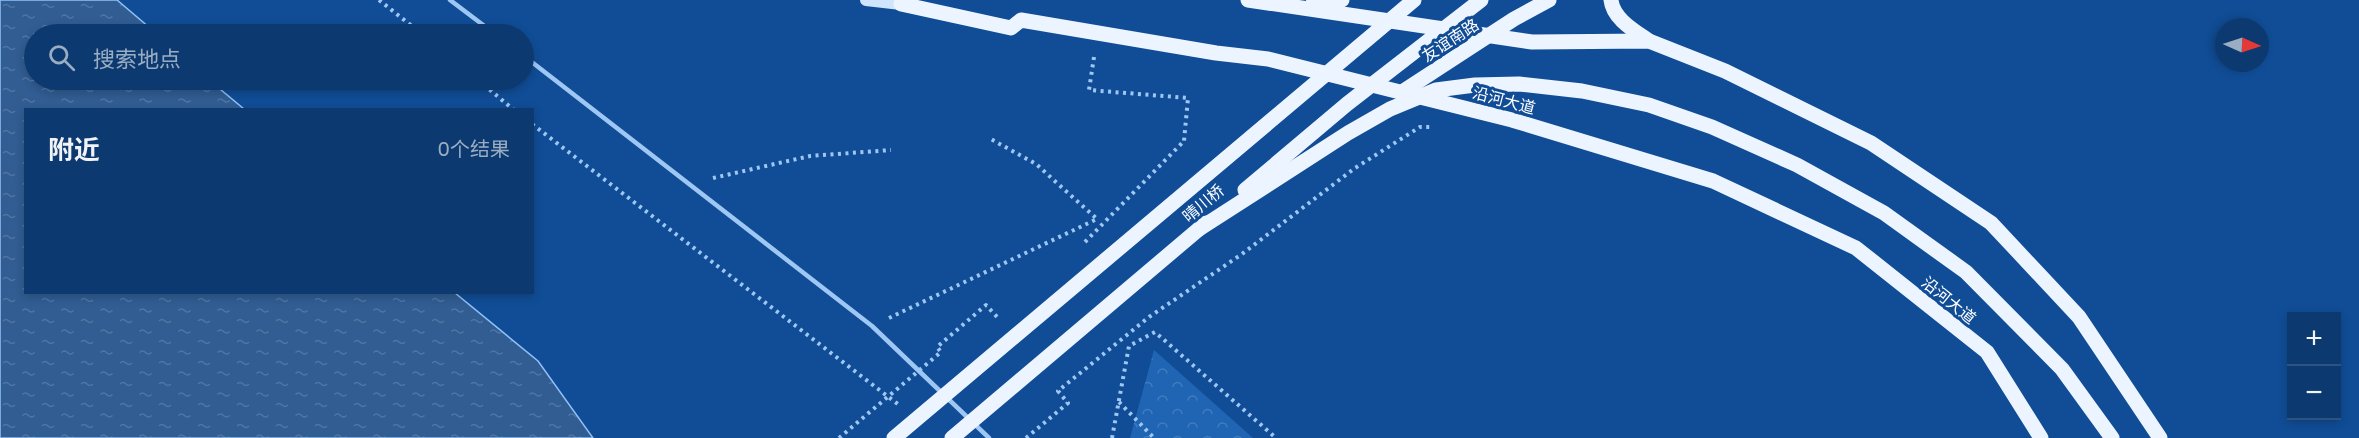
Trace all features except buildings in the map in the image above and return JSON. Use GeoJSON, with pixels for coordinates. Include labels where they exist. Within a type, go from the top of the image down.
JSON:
{"type":"FeatureCollection","features":[{"type":"Feature","properties":{"kind":"main road","name":"沿河大道"},"geometry":{"type":"LineString","coordinates":[[866,0],[902,2],[1011,28],[1021,20],[1216,53],[1268,59],[1512,120],[1713,181],[1856,248],[1986,352],[2042,438]]}},
{"type":"Feature","properties":{"kind":"main road"},"geometry":{"type":"LineString","coordinates":[[1248,0],[1532,42],[1649,41]]}},
{"type":"Feature","properties":{"kind":"main road"},"geometry":{"type":"LineString","coordinates":[[1295,7],[1342,0]]}},
{"type":"Feature","properties":{"kind":"main road"},"geometry":{"type":"LineString","coordinates":[[1370,36],[1396,0]]}},
{"type":"Feature","properties":{"kind":"main road","name":"晴川桥"},"geometry":{"type":"LineString","coordinates":[[894,438],[1414,0]]}},
{"type":"Feature","properties":{"kind":"main road","name":"晴川桥"},"geometry":{"type":"LineString","coordinates":[[952,438],[1347,104],[1481,0]]}},
{"type":"Feature","properties":{"kind":"main road","name":"友谊南路"},"geometry":{"type":"LineString","coordinates":[[1402,92],[1514,19],[1549,0]]}},
{"type":"Feature","properties":{"kind":"main road"},"geometry":{"type":"LineString","coordinates":[[1611,0],[1611,4],[1624,24],[1649,41],[1725,71],[1871,143],[1991,223],[2079,317],[2160,438]]}},
{"type":"Feature","properties":{"kind":"main road"},"geometry":{"type":"LineString","coordinates":[[1199,229],[1348,133],[1390,109],[1436,90],[1475,85],[1519,84],[1582,91],[1649,105],[1712,127],[1797,165],[1884,213],[1957,265],[2062,369],[2112,438]]}},
{"type":"Feature","properties":{"kind":"lane"},"geometry":{"type":"LineString","coordinates":[[450,0],[482,24]]}},
{"type":"Feature","properties":{"kind":"lane"},"geometry":{"type":"LineString","coordinates":[[534,64],[872,326],[989,438]]}},
{"type":"Feature","properties":{"kind":"path"},"geometry":{"type":"LineString","coordinates":[[379,0],[409,24]]}},
{"type":"Feature","properties":{"kind":"path"},"geometry":{"type":"LineString","coordinates":[[1085,242],[1184,141],[1188,98],[1089,90],[1097,33]]}},
{"type":"Feature","properties":{"kind":"path"},"geometry":{"type":"LineString","coordinates":[[489,90],[512,108]]}},
{"type":"Feature","properties":{"kind":"path"},"geometry":{"type":"LineString","coordinates":[[534,126],[834,353],[905,410]]}},
{"type":"Feature","properties":{"kind":"path"},"geometry":{"type":"LineString","coordinates":[[1026,438],[1068,403],[1058,391],[1149,316],[1242,254],[1355,168],[1420,127]]}},
{"type":"Feature","properties":{"kind":"path"},"geometry":{"type":"LineString","coordinates":[[872,326],[1097,219],[1036,164],[989,138]]}},
{"type":"Feature","properties":{"kind":"path"},"geometry":{"type":"LineString","coordinates":[[689,184],[810,156],[891,150]]}},
{"type":"Feature","properties":{"kind":"path"},"geometry":{"type":"LineString","coordinates":[[839,438],[941,352],[937,347],[986,305],[998,320],[1007,312]]}},
{"type":"Feature","properties":{"kind":"path"},"geometry":{"type":"LineString","coordinates":[[1112,438],[1129,346],[1155,332],[1276,438]]}},
{"type":"Feature","properties":{"kind":"path"},"geometry":{"type":"LineString","coordinates":[[1119,401],[1154,438]]}},
{"type":"Feature","properties":{"kind":"green space"},"geometry":{"type":"Polygon","coordinates":[[[1154,350],[1253,438],[1130,438],[1154,350]]]}},
{"type":"Feature","properties":{"kind":"water"},"geometry":{"type":"Polygon","coordinates":[[[0,0],[117,0],[145,24],[24,24],[24,90],[221,90],[243,108],[24,108],[24,294],[456,294],[538,361],[593,438],[0,438],[0,0]]]}}]}
